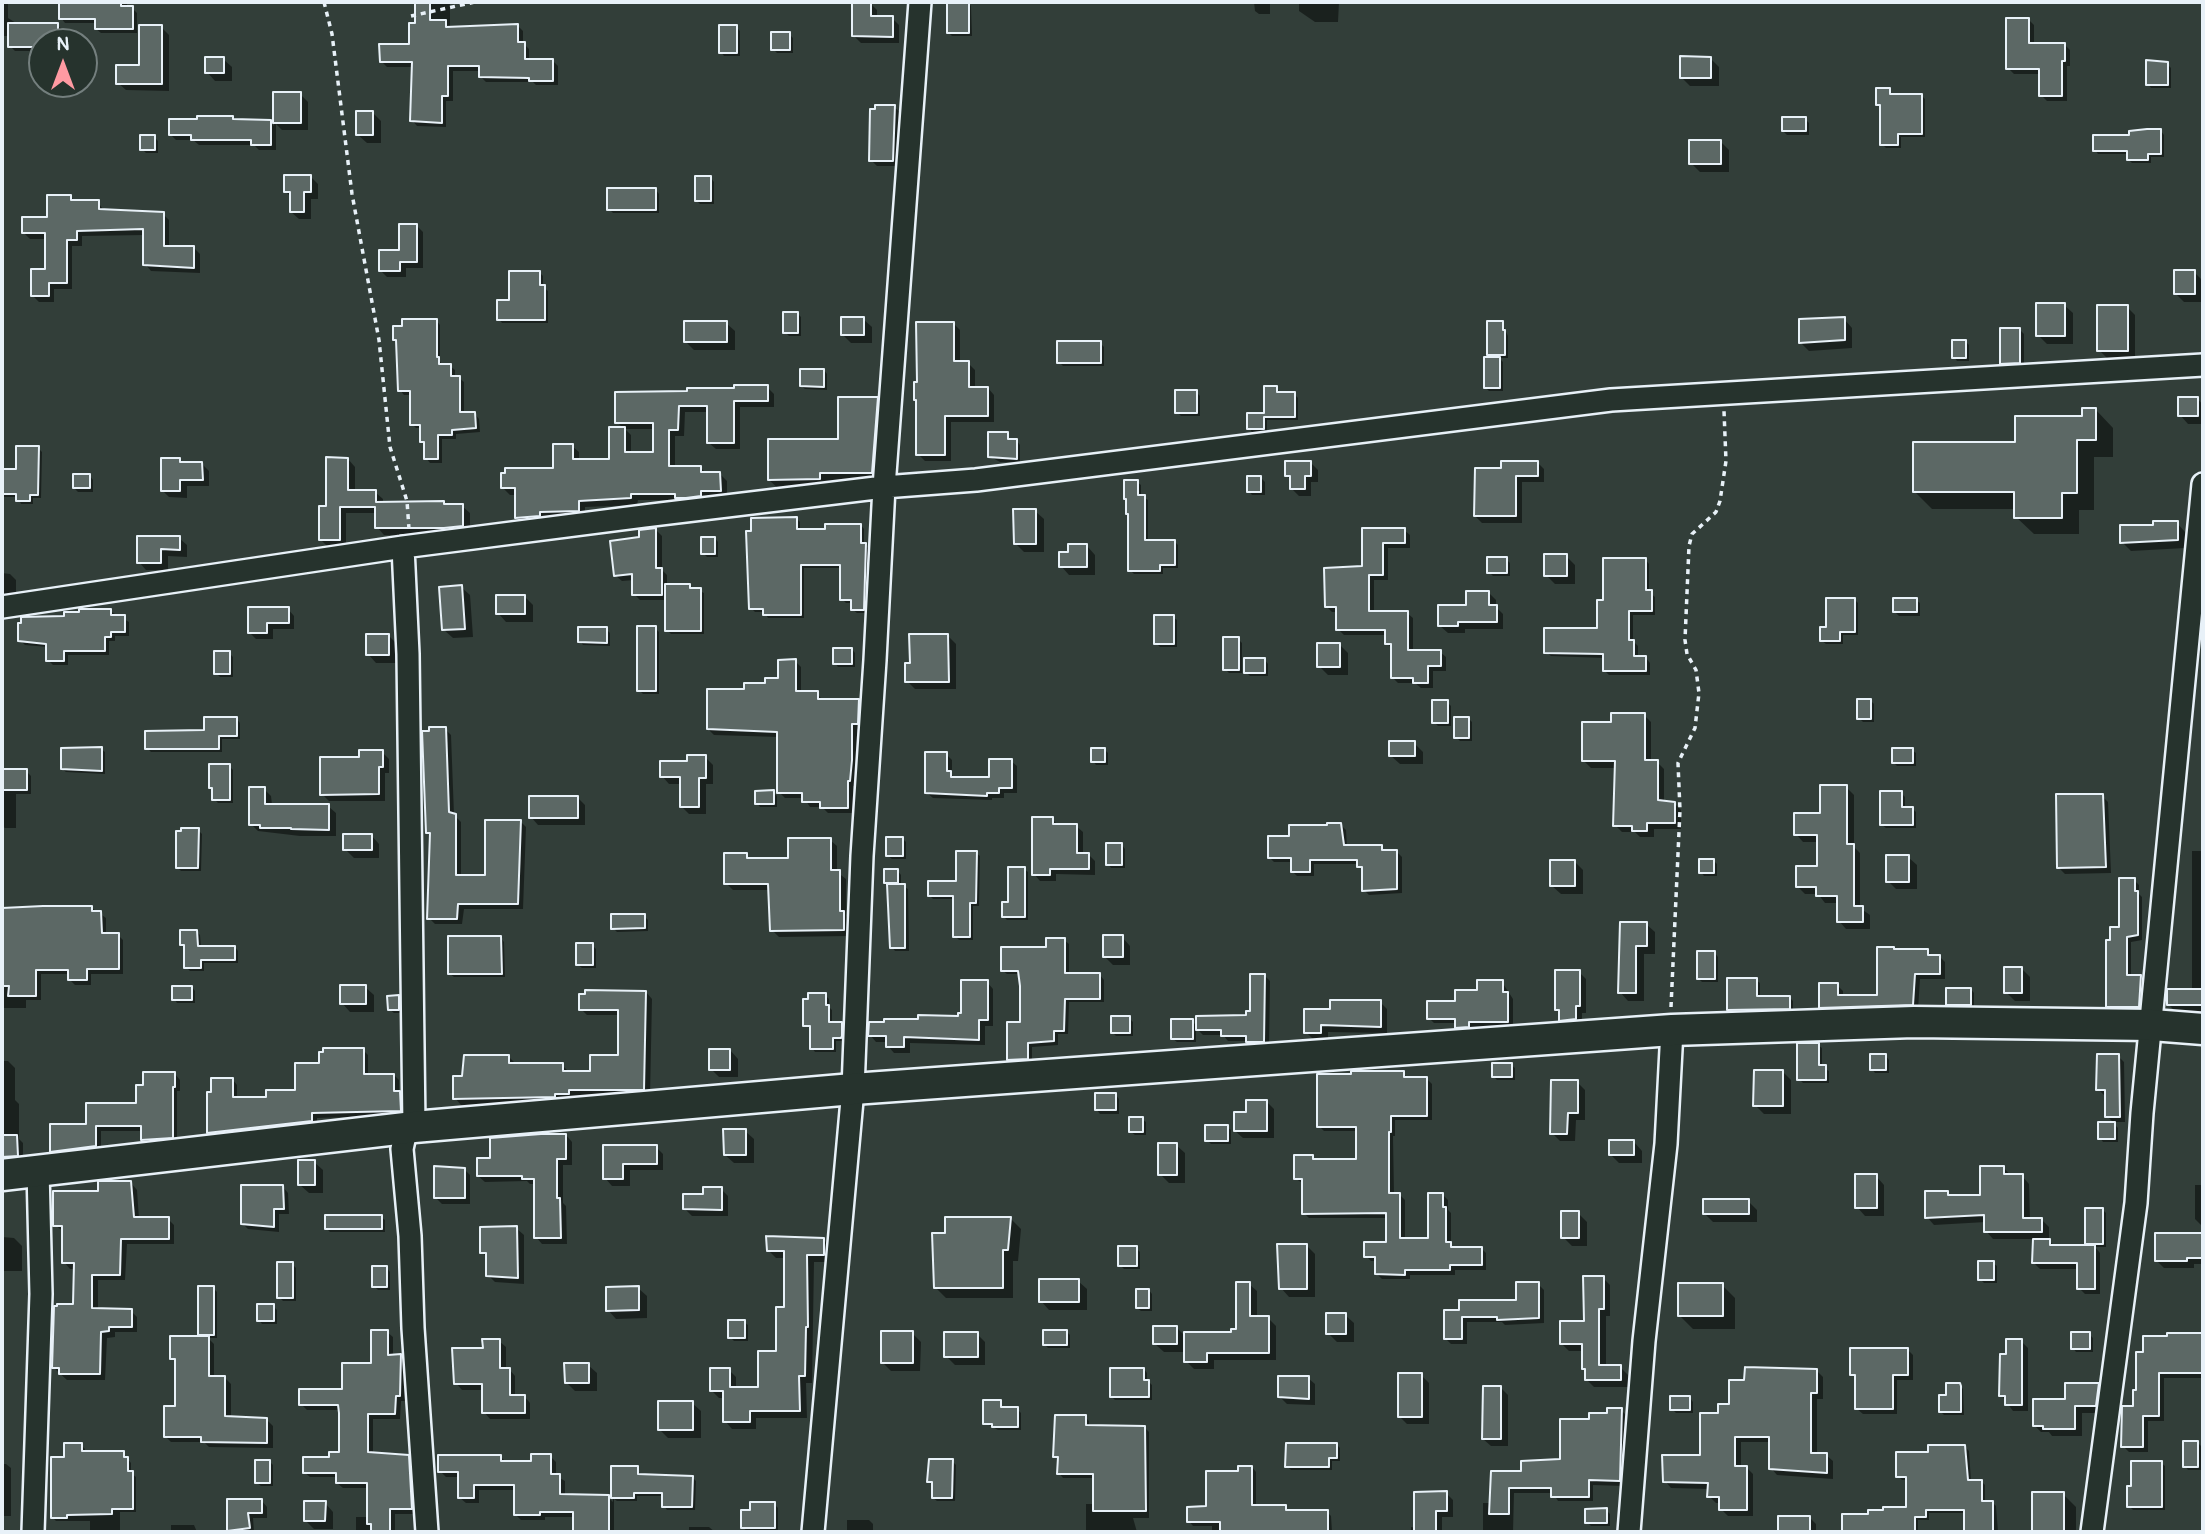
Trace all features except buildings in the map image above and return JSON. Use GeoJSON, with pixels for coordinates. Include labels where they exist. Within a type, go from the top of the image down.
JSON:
{"type":"FeatureCollection","features":[{"type":"Feature","properties":{"kind":"street"},"geometry":{"type":"LineString","coordinates":[[813,1532],[853,1089],[862,856],[876,660],[884,487],[920,2]]}},
{"type":"Feature","properties":{"kind":"street"},"geometry":{"type":"LineString","coordinates":[[2,607],[403,547],[884,487],[975,480],[1611,400],[2203,365]]}},
{"type":"Feature","properties":{"kind":"street"},"geometry":{"type":"LineString","coordinates":[[2092,1532],[2136,1203],[2203,484]]}},
{"type":"Feature","properties":{"kind":"street"},"geometry":{"type":"LineString","coordinates":[[403,547],[408,654],[414,1127],[405,1135],[402,1149],[410,1236],[413,1328],[427,1532]]}},
{"type":"Feature","properties":{"kind":"street"},"geometry":{"type":"LineString","coordinates":[[2,1175],[414,1127],[853,1089],[1672,1030],[1914,1022],[2152,1025],[2203,1029]]}},
{"type":"Feature","properties":{"kind":"street"},"geometry":{"type":"LineString","coordinates":[[1629,1532],[1644,1341],[1666,1144],[1672,1030]]}},
{"type":"Feature","properties":{"kind":"street"},"geometry":{"type":"LineString","coordinates":[[33,1532],[41,1294],[38,1170]]}},
{"type":"Feature","properties":{"kind":"path"},"geometry":{"type":"LineString","coordinates":[[324,2],[332,34],[354,207],[377,328],[390,447],[407,500],[409,532],[403,547]]}},
{"type":"Feature","properties":{"kind":"path"},"geometry":{"type":"LineString","coordinates":[[411,16],[475,2]]}},
{"type":"Feature","properties":{"kind":"path"},"geometry":{"type":"LineString","coordinates":[[1672,1030],[1680,810],[1678,763],[1695,728],[1699,693],[1696,670],[1685,640],[1689,546],[1692,534],[1716,512],[1720,500],[1726,461],[1723,394]]}}]}
